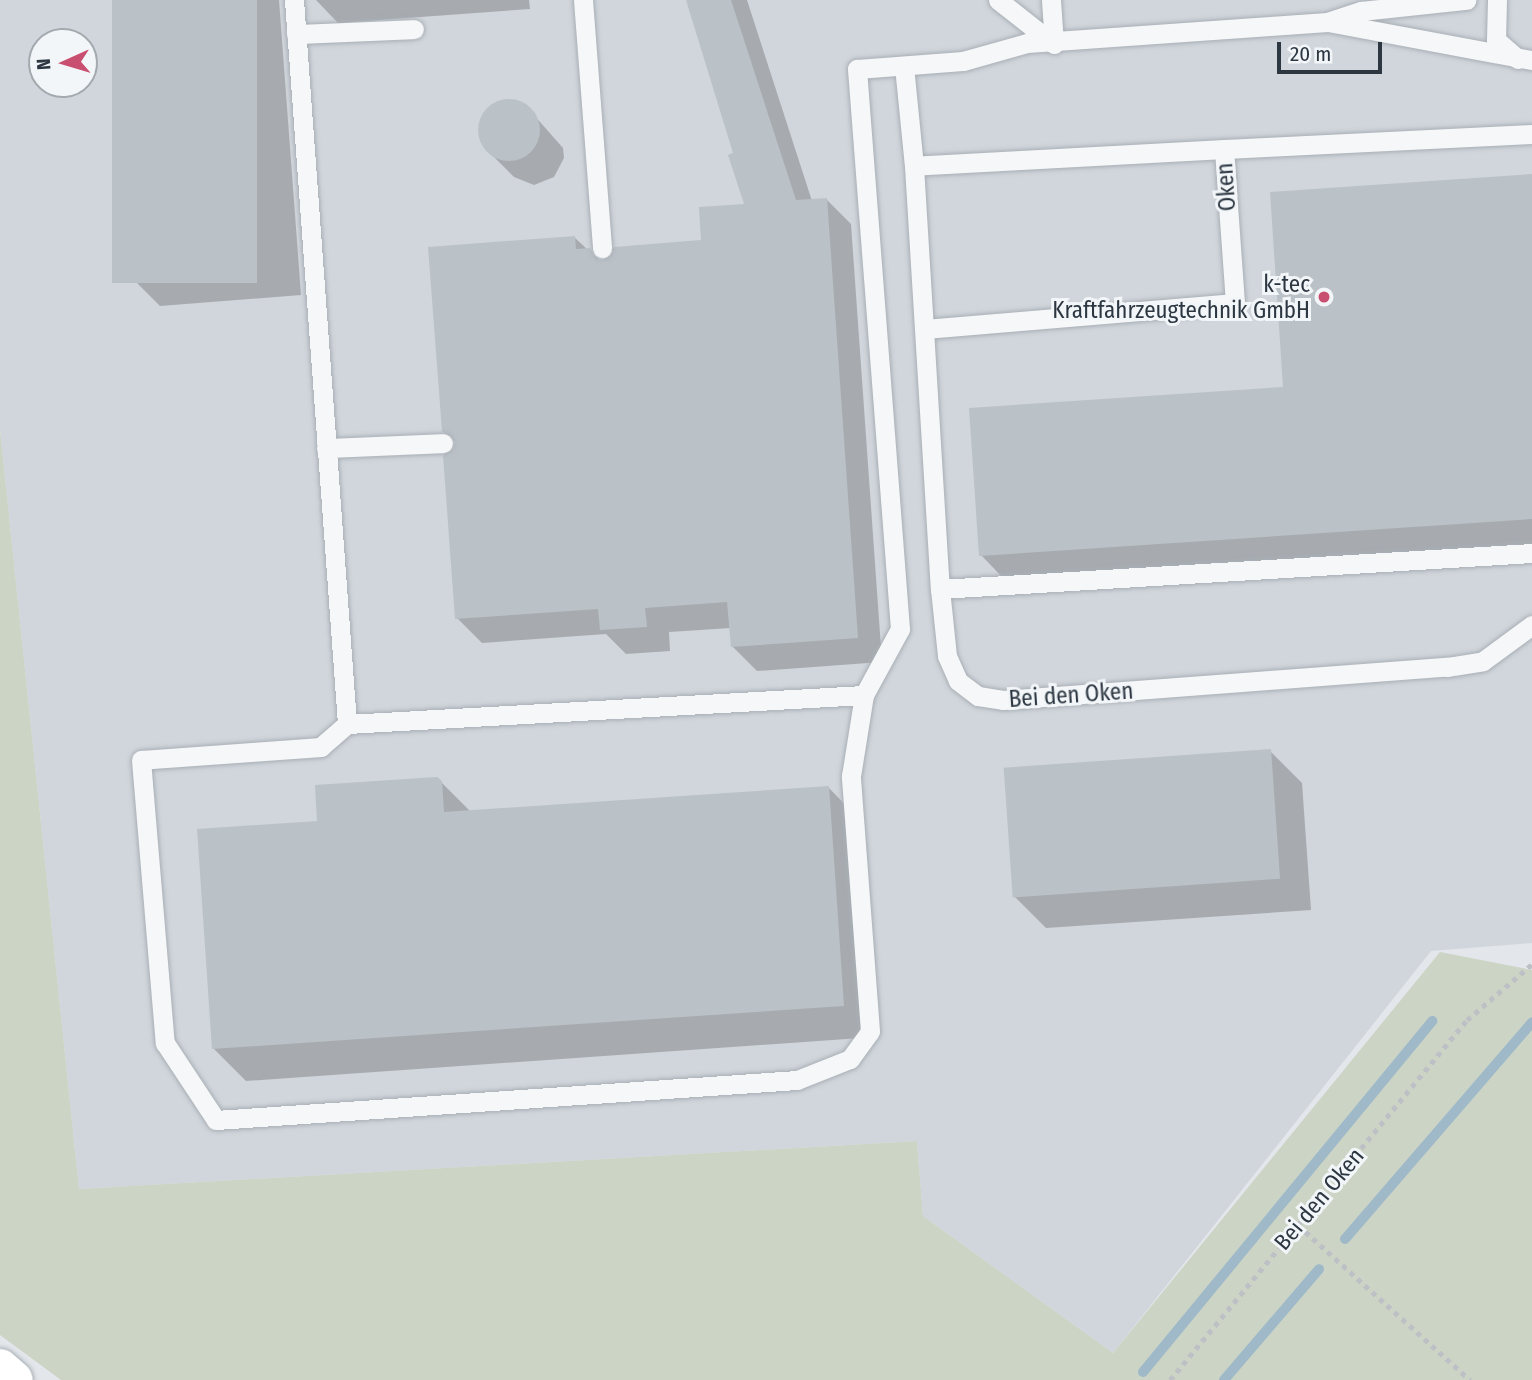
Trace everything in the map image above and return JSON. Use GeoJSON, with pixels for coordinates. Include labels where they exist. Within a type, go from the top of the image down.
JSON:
{"type":"FeatureCollection","features":[{"type":"Feature","properties":{"kind":"highway"},"geometry":{"type":"LineString","coordinates":[[0,1368],[14,1380]]}},
{"type":"Feature","properties":{"kind":"lane"},"geometry":{"type":"LineString","coordinates":[[294,0],[347,724]]}},
{"type":"Feature","properties":{"kind":"lane"},"geometry":{"type":"LineString","coordinates":[[583,0],[602,248]]}},
{"type":"Feature","properties":{"kind":"lane"},"geometry":{"type":"LineString","coordinates":[[998,0],[1054,44]]}},
{"type":"Feature","properties":{"kind":"lane"},"geometry":{"type":"LineString","coordinates":[[1051,0],[1054,44]]}},
{"type":"Feature","properties":{"kind":"lane"},"geometry":{"type":"LineString","coordinates":[[864,695],[347,724],[321,747],[141,760],[165,1043],[216,1120],[797,1080],[850,1059],[870,1031],[851,776],[864,695],[900,629],[857,69],[963,61],[1027,43],[1054,44],[1327,22],[1361,11],[1466,0]]}},
{"type":"Feature","properties":{"kind":"lane"},"geometry":{"type":"LineString","coordinates":[[1497,0],[1496,40],[1526,61]]}},
{"type":"Feature","properties":{"kind":"lane"},"geometry":{"type":"LineString","coordinates":[[1327,22],[1526,61]]}},
{"type":"Feature","properties":{"kind":"lane"},"geometry":{"type":"LineString","coordinates":[[296,34],[414,29]]}},
{"type":"Feature","properties":{"kind":"lane"},"geometry":{"type":"LineString","coordinates":[[904,66],[925,329]]}},
{"type":"Feature","properties":{"kind":"lane"},"geometry":{"type":"LineString","coordinates":[[1224,149],[1532,134]]}},
{"type":"Feature","properties":{"kind":"lane","name":"Oken"},"geometry":{"type":"LineString","coordinates":[[914,166],[1224,149],[1234,303],[925,329]]}},
{"type":"Feature","properties":{"kind":"lane","name":"Bei den Oken"},"geometry":{"type":"LineString","coordinates":[[925,329],[940,589],[947,656],[958,681],[978,696],[1003,701],[1447,667],[1483,661],[1532,625]]}},
{"type":"Feature","properties":{"kind":"lane"},"geometry":{"type":"LineString","coordinates":[[326,448],[443,443]]}},
{"type":"Feature","properties":{"kind":"lane"},"geometry":{"type":"LineString","coordinates":[[940,589],[1532,553]]}},
{"type":"Feature","properties":{"kind":"path","name":"Bei den Oken"},"geometry":{"type":"LineString","coordinates":[[1170,1380],[1467,1020],[1532,964]]}},
{"type":"Feature","properties":{"kind":"path"},"geometry":{"type":"LineString","coordinates":[[1298,1225],[1470,1380]]}},
{"type":"Feature","properties":{"kind":"shaded area"},"geometry":{"type":"Polygon","coordinates":[[[0,0],[1532,0],[1532,943],[1431,951],[1113,1353],[923,1216],[917,1141],[79,1189],[0,429],[0,0]]]}},
{"type":"Feature","properties":{"kind":"green space"},"geometry":{"type":"Polygon","coordinates":[[[0,429],[79,1189],[917,1141],[923,1216],[1113,1353],[1440,952],[1532,970],[1532,1380],[61,1380],[0,1335],[0,429]]]}},
{"type":"Feature","properties":{"kind":"building"},"geometry":{"type":"Polygon","coordinates":[[[112,0],[257,0],[257,283],[112,283],[112,0]]]}},
{"type":"Feature","properties":{"kind":"building"},"geometry":{"type":"Polygon","coordinates":[[[686,0],[731,0],[796,200],[827,198],[858,638],[731,647],[727,602],[645,608],[647,627],[600,630],[598,609],[455,619],[443,455],[453,449],[455,442],[442,431],[428,247],[575,236],[576,249],[590,248],[596,259],[604,260],[614,247],[701,240],[699,207],[744,204],[728,155],[733,153],[686,0]]]}},
{"type":"Feature","properties":{"kind":"building"},"geometry":{"type":"Polygon","coordinates":[[[509,99],[521,101],[531,108],[538,118],[538,142],[531,152],[521,159],[509,161],[497,159],[487,152],[480,142],[478,130],[480,118],[487,108],[497,101],[509,99]]]}},
{"type":"Feature","properties":{"kind":"building"},"geometry":{"type":"Polygon","coordinates":[[[1532,174],[1532,519],[979,556],[969,408],[1283,387],[1270,192],[1532,174]]]}},
{"type":"Feature","properties":{"kind":"building"},"geometry":{"type":"Polygon","coordinates":[[[1271,749],[1280,879],[1013,897],[1004,768],[1271,749]]]}},
{"type":"Feature","properties":{"kind":"building"},"geometry":{"type":"Polygon","coordinates":[[[437,777],[442,781],[444,812],[829,786],[844,1006],[212,1049],[197,829],[317,821],[315,785],[437,777]]]}},
{"type":"Feature","properties":{"kind":"waterway"},"geometry":{"type":"LineString","coordinates":[[1143,1372],[1432,1021]]}},
{"type":"Feature","properties":{"kind":"waterway"},"geometry":{"type":"LineString","coordinates":[[1345,1239],[1532,1022]]}},
{"type":"Feature","properties":{"kind":"waterway"},"geometry":{"type":"LineString","coordinates":[[1224,1380],[1319,1269]]}},
{"type":"Feature","properties":{"kind":"place","name":"k-tec Kraftfahrzeugtechnik GmbH"},"geometry":{"type":"Point","coordinates":[1324,297]}}]}
